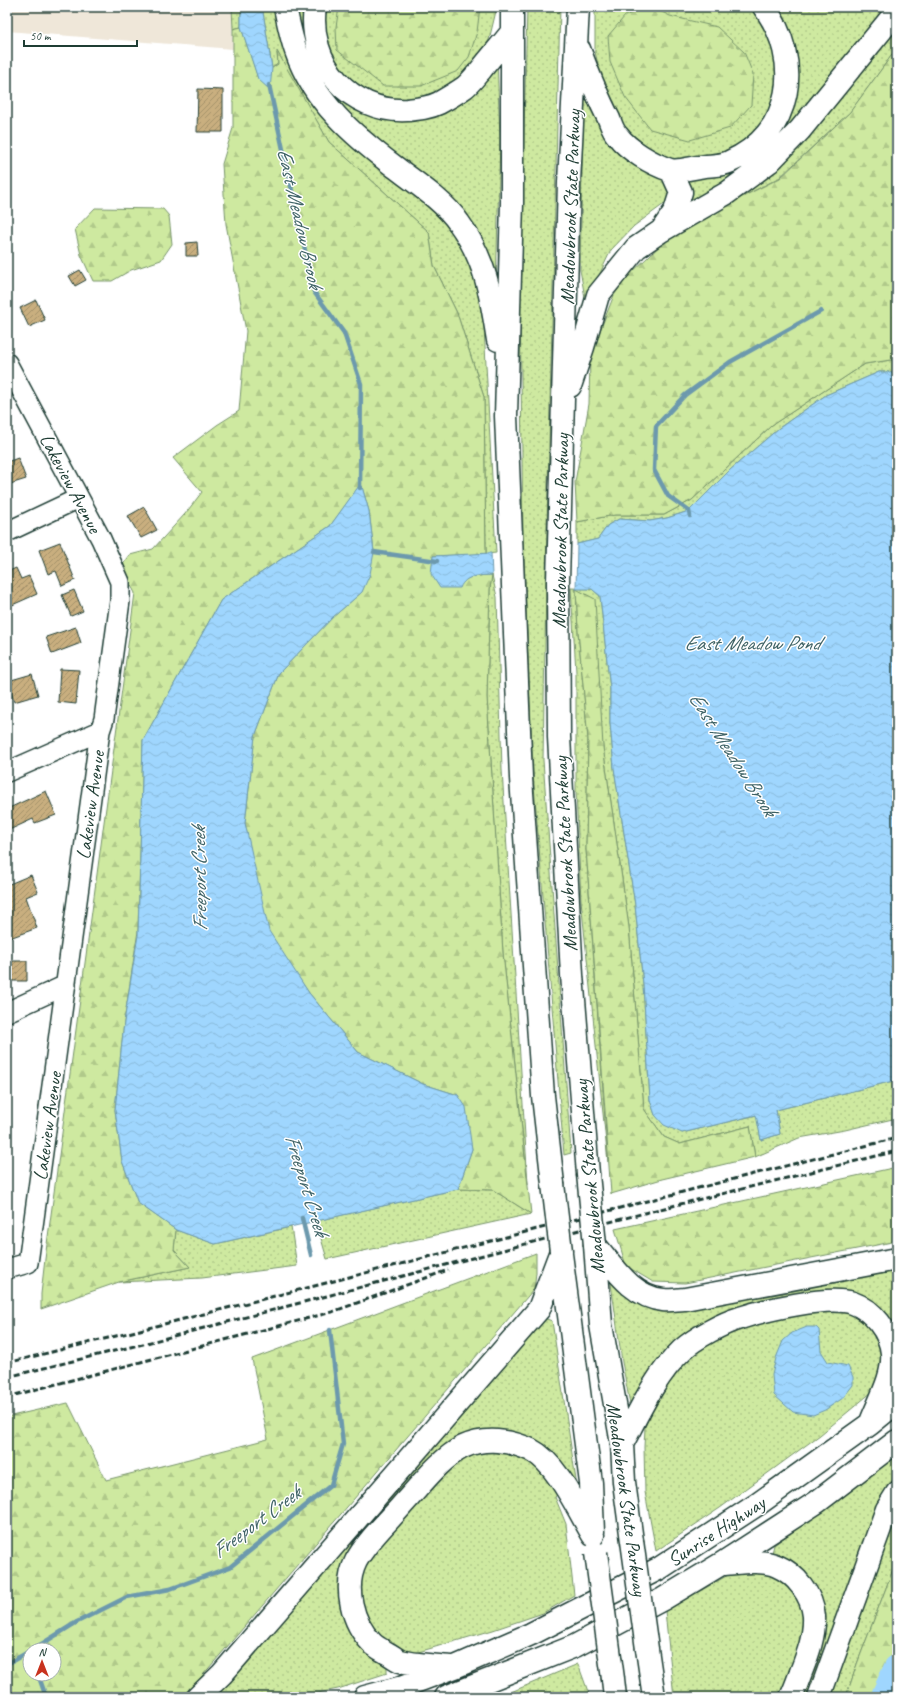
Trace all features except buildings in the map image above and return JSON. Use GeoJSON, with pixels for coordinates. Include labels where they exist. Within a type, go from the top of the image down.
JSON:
{"type":"FeatureCollection","features":[{"type":"Feature","properties":{"kind":"highway"},"geometry":{"type":"LineString","coordinates":[[284,7],[296,53],[311,83],[324,103],[346,127],[388,162],[429,193],[459,222],[476,251],[490,287],[506,389]]}},
{"type":"Feature","properties":{"kind":"highway"},"geometry":{"type":"LineString","coordinates":[[315,7],[314,16],[316,43],[319,54],[332,76],[351,94],[373,106],[392,111],[420,109],[439,103],[466,86],[511,33]]}},
{"type":"Feature","properties":{"kind":"highway","name":"Meadowbrook State Parkway"},"geometry":{"type":"LineString","coordinates":[[512,7],[512,203],[506,424],[521,778],[543,1096],[561,1251],[591,1483],[594,1544],[614,1688]]}},
{"type":"Feature","properties":{"kind":"highway","name":"Meadowbrook State Parkway"},"geometry":{"type":"LineString","coordinates":[[578,7],[569,182],[558,582],[559,755],[572,975],[601,1325],[622,1444],[624,1482],[654,1697]]}},
{"type":"Feature","properties":{"kind":"highway"},"geometry":{"type":"LineString","coordinates":[[577,44],[601,104],[617,135],[639,155],[671,170],[728,163],[750,151],[764,138],[779,115],[788,86],[786,54],[779,31],[764,7]]}},
{"type":"Feature","properties":{"kind":"highway"},"geometry":{"type":"LineString","coordinates":[[563,405],[583,347],[598,295],[636,248],[661,231],[727,193],[769,162],[800,130],[897,11]]}},
{"type":"Feature","properties":{"kind":"highway"},"geometry":{"type":"LineString","coordinates":[[661,231],[675,211],[681,192],[671,170]]}},
{"type":"Feature","properties":{"kind":"highway"},"geometry":{"type":"LineString","coordinates":[[595,1245],[622,1278],[634,1289],[647,1296],[663,1300],[685,1299],[897,1259]]}},
{"type":"Feature","properties":{"kind":"highway"},"geometry":{"type":"LineString","coordinates":[[198,1697],[222,1674],[538,1309],[561,1251]]}},
{"type":"Feature","properties":{"kind":"highway"},"geometry":{"type":"LineString","coordinates":[[622,1444],[659,1378],[682,1350],[714,1329],[739,1318],[803,1304],[833,1301],[852,1303],[871,1314],[882,1327],[892,1352],[891,1369],[870,1424]]}},
{"type":"Feature","properties":{"kind":"highway","name":"Sunrise Highway"},"geometry":{"type":"LineString","coordinates":[[365,1697],[399,1688],[454,1667],[531,1634],[660,1568],[758,1504],[870,1424],[897,1402]]}},
{"type":"Feature","properties":{"kind":"highway"},"geometry":{"type":"LineString","coordinates":[[454,1667],[399,1660],[373,1643],[362,1629],[354,1613],[350,1596],[352,1576],[356,1563],[366,1545],[446,1459],[464,1447],[486,1441],[508,1442],[531,1451],[544,1460],[553,1469],[594,1544]]}},
{"type":"Feature","properties":{"kind":"highway","name":"Sunrise Highway"},"geometry":{"type":"LineString","coordinates":[[446,1697],[575,1646],[663,1599],[722,1564],[816,1502],[897,1441]]}},
{"type":"Feature","properties":{"kind":"highway"},"geometry":{"type":"LineString","coordinates":[[819,1697],[887,1509],[897,1493]]}},
{"type":"Feature","properties":{"kind":"highway"},"geometry":{"type":"LineString","coordinates":[[722,1564],[754,1563],[776,1566],[791,1575],[804,1588],[814,1616],[812,1636],[807,1655],[791,1697]]}},
{"type":"Feature","properties":{"kind":"street","name":"Lakeview Avenue"},"geometry":{"type":"LineString","coordinates":[[7,363],[101,539],[120,582],[120,601],[104,719],[100,731],[28,1263],[13,1267]]}},
{"type":"Feature","properties":{"kind":"street"},"geometry":{"type":"LineString","coordinates":[[7,532],[79,498]]}},
{"type":"Feature","properties":{"kind":"street"},"geometry":{"type":"LineString","coordinates":[[7,772],[100,731]]}},
{"type":"Feature","properties":{"kind":"street"},"geometry":{"type":"LineString","coordinates":[[7,1012],[66,985]]}},
{"type":"Feature","properties":{"kind":"shaded area"},"geometry":{"type":"Polygon","coordinates":[[[7,7],[232,7],[233,49],[7,31],[7,7]]]}},
{"type":"Feature","properties":{"kind":"green space"},"geometry":{"type":"Polygon","coordinates":[[[232,7],[276,7],[302,88],[443,213],[472,263],[484,327],[496,553],[486,554],[484,397],[457,313],[434,266],[429,232],[329,142],[277,53],[278,64],[272,68],[263,12],[241,12],[241,27],[233,29],[232,7]]]}},
{"type":"Feature","properties":{"kind":"green space"},"geometry":{"type":"Polygon","coordinates":[[[291,7],[307,7],[312,55],[399,117],[497,58],[500,139],[496,288],[476,229],[332,104],[309,65],[291,7]]]}},
{"type":"Feature","properties":{"kind":"green space"},"geometry":{"type":"Polygon","coordinates":[[[323,7],[497,7],[489,40],[467,74],[430,99],[388,102],[357,88],[334,67],[321,29],[323,7]]]}},
{"type":"Feature","properties":{"kind":"green space"},"geometry":{"type":"Polygon","coordinates":[[[339,7],[480,7],[477,32],[469,57],[458,71],[421,86],[383,86],[337,50],[336,27],[339,7]]]}},
{"type":"Feature","properties":{"kind":"green space"},"geometry":{"type":"Polygon","coordinates":[[[527,7],[560,7],[547,524],[543,760],[571,1153],[564,1155],[533,773],[523,536],[520,298],[527,7]]]}},
{"type":"Feature","properties":{"kind":"green space"},"geometry":{"type":"Polygon","coordinates":[[[595,7],[756,7],[779,58],[773,109],[744,144],[707,162],[670,160],[631,140],[608,106],[595,52],[595,7]]]}},
{"type":"Feature","properties":{"kind":"green space"},"geometry":{"type":"Polygon","coordinates":[[[646,7],[652,7],[670,16],[717,27],[744,52],[753,74],[751,105],[730,128],[690,140],[650,129],[625,97],[610,62],[608,36],[625,16],[646,7]]]}},
{"type":"Feature","properties":{"kind":"green space"},"geometry":{"type":"Polygon","coordinates":[[[774,7],[890,7],[775,145],[722,185],[685,207],[681,176],[783,123],[774,7]]]}},
{"type":"Feature","properties":{"kind":"green space"},"geometry":{"type":"Polygon","coordinates":[[[897,20],[897,48],[850,112],[779,178],[714,211],[897,20]]]}},
{"type":"Feature","properties":{"kind":"green space"},"geometry":{"type":"Polygon","coordinates":[[[241,27],[258,78],[278,64],[277,51],[329,142],[429,232],[434,266],[457,313],[484,397],[486,554],[433,556],[463,581],[473,576],[492,575],[490,589],[487,697],[503,953],[531,1214],[493,1190],[458,1189],[472,1149],[458,1095],[423,1084],[358,1052],[309,993],[266,931],[245,823],[255,736],[279,673],[333,617],[362,592],[374,552],[369,511],[361,484],[330,526],[221,600],[143,740],[138,931],[124,1022],[115,1110],[122,1161],[138,1203],[176,1230],[174,1250],[190,1267],[119,1282],[41,1309],[45,1259],[135,593],[121,567],[130,555],[153,549],[185,514],[202,492],[173,458],[217,425],[239,411],[246,331],[226,224],[222,164],[233,128],[233,29],[241,27]]]}},
{"type":"Feature","properties":{"kind":"green space"},"geometry":{"type":"Polygon","coordinates":[[[897,48],[897,359],[865,364],[772,425],[692,500],[664,515],[615,515],[577,522],[575,482],[589,404],[590,356],[614,295],[629,275],[668,238],[714,211],[780,178],[850,112],[897,48]]]}},
{"type":"Feature","properties":{"kind":"green space"},"geometry":{"type":"Polygon","coordinates":[[[584,76],[659,172],[673,194],[664,204],[634,226],[611,250],[586,303],[580,270],[584,76]]]}},
{"type":"Feature","properties":{"kind":"green space"},"geometry":{"type":"Polygon","coordinates":[[[95,208],[163,209],[169,216],[172,244],[161,260],[131,270],[112,281],[93,281],[81,255],[75,229],[95,208]]]}},
{"type":"Feature","properties":{"kind":"green space"},"geometry":{"type":"Polygon","coordinates":[[[897,359],[897,372],[879,372],[826,395],[779,428],[730,470],[689,511],[667,518],[650,521],[619,519],[608,525],[598,539],[577,544],[577,522],[615,515],[664,515],[692,500],[772,425],[865,364],[897,359]]]}},
{"type":"Feature","properties":{"kind":"green space"},"geometry":{"type":"Polygon","coordinates":[[[492,575],[497,597],[502,770],[528,1184],[503,953],[487,697],[490,589],[492,575]]]}},
{"type":"Feature","properties":{"kind":"green space"},"geometry":{"type":"Polygon","coordinates":[[[571,588],[592,589],[600,596],[610,689],[610,723],[614,768],[635,905],[643,984],[650,1100],[655,1115],[682,1133],[757,1115],[761,1140],[780,1134],[776,1110],[897,1080],[897,1118],[845,1130],[799,1138],[755,1157],[750,1126],[680,1144],[664,1137],[644,1109],[629,927],[603,747],[576,589],[578,631],[588,739],[586,849],[608,1162],[581,900],[576,791],[576,672],[571,588]]]}},
{"type":"Feature","properties":{"kind":"green space"},"geometry":{"type":"Polygon","coordinates":[[[576,589],[595,599],[603,747],[629,927],[644,1109],[664,1137],[680,1144],[750,1126],[755,1157],[662,1179],[611,1194],[586,849],[588,739],[578,631],[576,589]]]}},
{"type":"Feature","properties":{"kind":"green space"},"geometry":{"type":"Polygon","coordinates":[[[897,1167],[897,1241],[685,1283],[653,1282],[626,1266],[615,1229],[897,1167]]]}},
{"type":"Feature","properties":{"kind":"green space"},"geometry":{"type":"Polygon","coordinates":[[[458,1189],[493,1190],[531,1214],[327,1259],[316,1221],[458,1189]]]}},
{"type":"Feature","properties":{"kind":"green space"},"geometry":{"type":"Polygon","coordinates":[[[291,1227],[297,1266],[202,1278],[119,1282],[190,1267],[174,1250],[176,1230],[215,1244],[291,1227]]]}},
{"type":"Feature","properties":{"kind":"green space"},"geometry":{"type":"Polygon","coordinates":[[[536,1253],[534,1289],[184,1697],[7,1697],[7,1417],[68,1403],[106,1480],[268,1439],[252,1359],[536,1253]]]}},
{"type":"Feature","properties":{"kind":"green space"},"geometry":{"type":"Polygon","coordinates":[[[897,1265],[897,1332],[893,1323],[881,1310],[747,1307],[717,1315],[677,1342],[636,1405],[630,1404],[622,1362],[609,1269],[640,1299],[897,1265]]]}},
{"type":"Feature","properties":{"kind":"green space"},"geometry":{"type":"Polygon","coordinates":[[[849,1308],[871,1321],[884,1345],[882,1380],[872,1392],[820,1435],[720,1508],[656,1551],[645,1492],[644,1447],[645,1427],[659,1389],[701,1342],[743,1322],[849,1308]]]}},
{"type":"Feature","properties":{"kind":"green space"},"geometry":{"type":"Polygon","coordinates":[[[544,1318],[552,1321],[579,1500],[550,1452],[441,1450],[344,1595],[387,1662],[387,1673],[338,1689],[297,1697],[207,1697],[544,1318]]]}},
{"type":"Feature","properties":{"kind":"green space"},"geometry":{"type":"Polygon","coordinates":[[[484,1447],[525,1455],[549,1474],[559,1492],[555,1497],[566,1524],[574,1595],[543,1613],[493,1630],[415,1653],[396,1649],[377,1636],[358,1606],[358,1580],[366,1556],[456,1460],[484,1447]]]}},
{"type":"Feature","properties":{"kind":"green space"},"geometry":{"type":"Polygon","coordinates":[[[897,1454],[897,1469],[881,1508],[813,1697],[799,1697],[822,1617],[772,1553],[774,1545],[897,1454]]]}},
{"type":"Feature","properties":{"kind":"green space"},"geometry":{"type":"Polygon","coordinates":[[[897,1508],[897,1559],[846,1697],[830,1697],[897,1508]]]}},
{"type":"Feature","properties":{"kind":"green space"},"geometry":{"type":"Polygon","coordinates":[[[897,1559],[897,1697],[846,1697],[857,1664],[897,1559]]]}},
{"type":"Feature","properties":{"kind":"green space"},"geometry":{"type":"Polygon","coordinates":[[[773,1570],[800,1592],[805,1635],[781,1697],[674,1697],[665,1611],[735,1571],[773,1570]]]}},
{"type":"Feature","properties":{"kind":"green space"},"geometry":{"type":"Polygon","coordinates":[[[578,1664],[590,1697],[499,1697],[578,1664]]]}},
{"type":"Feature","properties":{"kind":"water"},"geometry":{"type":"Polygon","coordinates":[[[241,12],[263,12],[272,68],[270,90],[258,79],[241,27],[241,12]]]}},
{"type":"Feature","properties":{"kind":"water","name":"East Meadow Pond"},"geometry":{"type":"Polygon","coordinates":[[[879,372],[897,372],[897,1080],[776,1110],[780,1134],[761,1140],[756,1115],[682,1133],[664,1125],[655,1115],[650,1100],[643,984],[635,905],[614,768],[610,723],[610,689],[600,596],[592,589],[576,589],[577,544],[598,539],[608,525],[619,519],[650,521],[667,518],[689,511],[730,470],[779,428],[826,395],[879,372]]]}},
{"type":"Feature","properties":{"kind":"water"},"geometry":{"type":"Polygon","coordinates":[[[361,483],[369,511],[374,552],[370,574],[362,592],[333,617],[279,673],[255,736],[245,823],[269,931],[309,993],[358,1052],[423,1084],[458,1095],[466,1107],[472,1149],[458,1189],[215,1244],[176,1230],[138,1203],[122,1161],[115,1110],[124,1022],[138,935],[143,740],[221,600],[330,526],[361,483]]]}},
{"type":"Feature","properties":{"kind":"water"},"geometry":{"type":"Polygon","coordinates":[[[491,553],[492,575],[469,578],[460,588],[440,588],[431,574],[433,556],[491,553]]]}},
{"type":"Feature","properties":{"kind":"water"},"geometry":{"type":"Polygon","coordinates":[[[807,1327],[816,1327],[819,1330],[821,1351],[828,1362],[848,1366],[853,1377],[853,1385],[843,1398],[825,1410],[813,1415],[793,1412],[774,1395],[772,1375],[776,1358],[783,1341],[792,1333],[807,1327]]]}},
{"type":"Feature","properties":{"kind":"waterway","name":"East Meadow Brook"},"geometry":{"type":"LineString","coordinates":[[269,85],[314,292],[344,333],[361,384],[360,488]]}},
{"type":"Feature","properties":{"kind":"waterway"},"geometry":{"type":"LineString","coordinates":[[690,516],[689,511],[668,496],[654,470],[656,426],[685,395],[730,362],[821,311]]}},
{"type":"Feature","properties":{"kind":"waterway"},"geometry":{"type":"LineString","coordinates":[[374,552],[437,561]]}},
{"type":"Feature","properties":{"kind":"waterway","name":"Freeport Creek"},"geometry":{"type":"LineString","coordinates":[[302,1218],[311,1255]]}},
{"type":"Feature","properties":{"kind":"waterway","name":"Freeport Creek"},"geometry":{"type":"LineString","coordinates":[[45,1642],[77,1622],[127,1597],[170,1589],[230,1567],[331,1485],[343,1444],[330,1330]]}},
{"type":"Feature","properties":{"kind":"waterway","name":"Freeport Creek"},"geometry":{"type":"LineString","coordinates":[[7,1664],[22,1656]]}},
{"type":"Feature","properties":{"kind":"waterway","name":"East Meadow Brook"},"geometry":{"type":"LineString","coordinates":[[884,1697],[897,1668]]}},
{"type":"Feature","properties":{"kind":"waterway"},"geometry":{"type":"LineString","coordinates":[[41,1682],[46,1697]]}},
{"type":"Feature","properties":{"kind":"railway"},"geometry":{"type":"LineString","coordinates":[[7,1363],[897,1138]]}},
{"type":"Feature","properties":{"kind":"railway"},"geometry":{"type":"LineString","coordinates":[[7,1377],[139,1345],[656,1210],[897,1151]]}},
{"type":"Feature","properties":{"kind":"railway"},"geometry":{"type":"LineString","coordinates":[[7,1397],[332,1312],[448,1270]]}}]}
